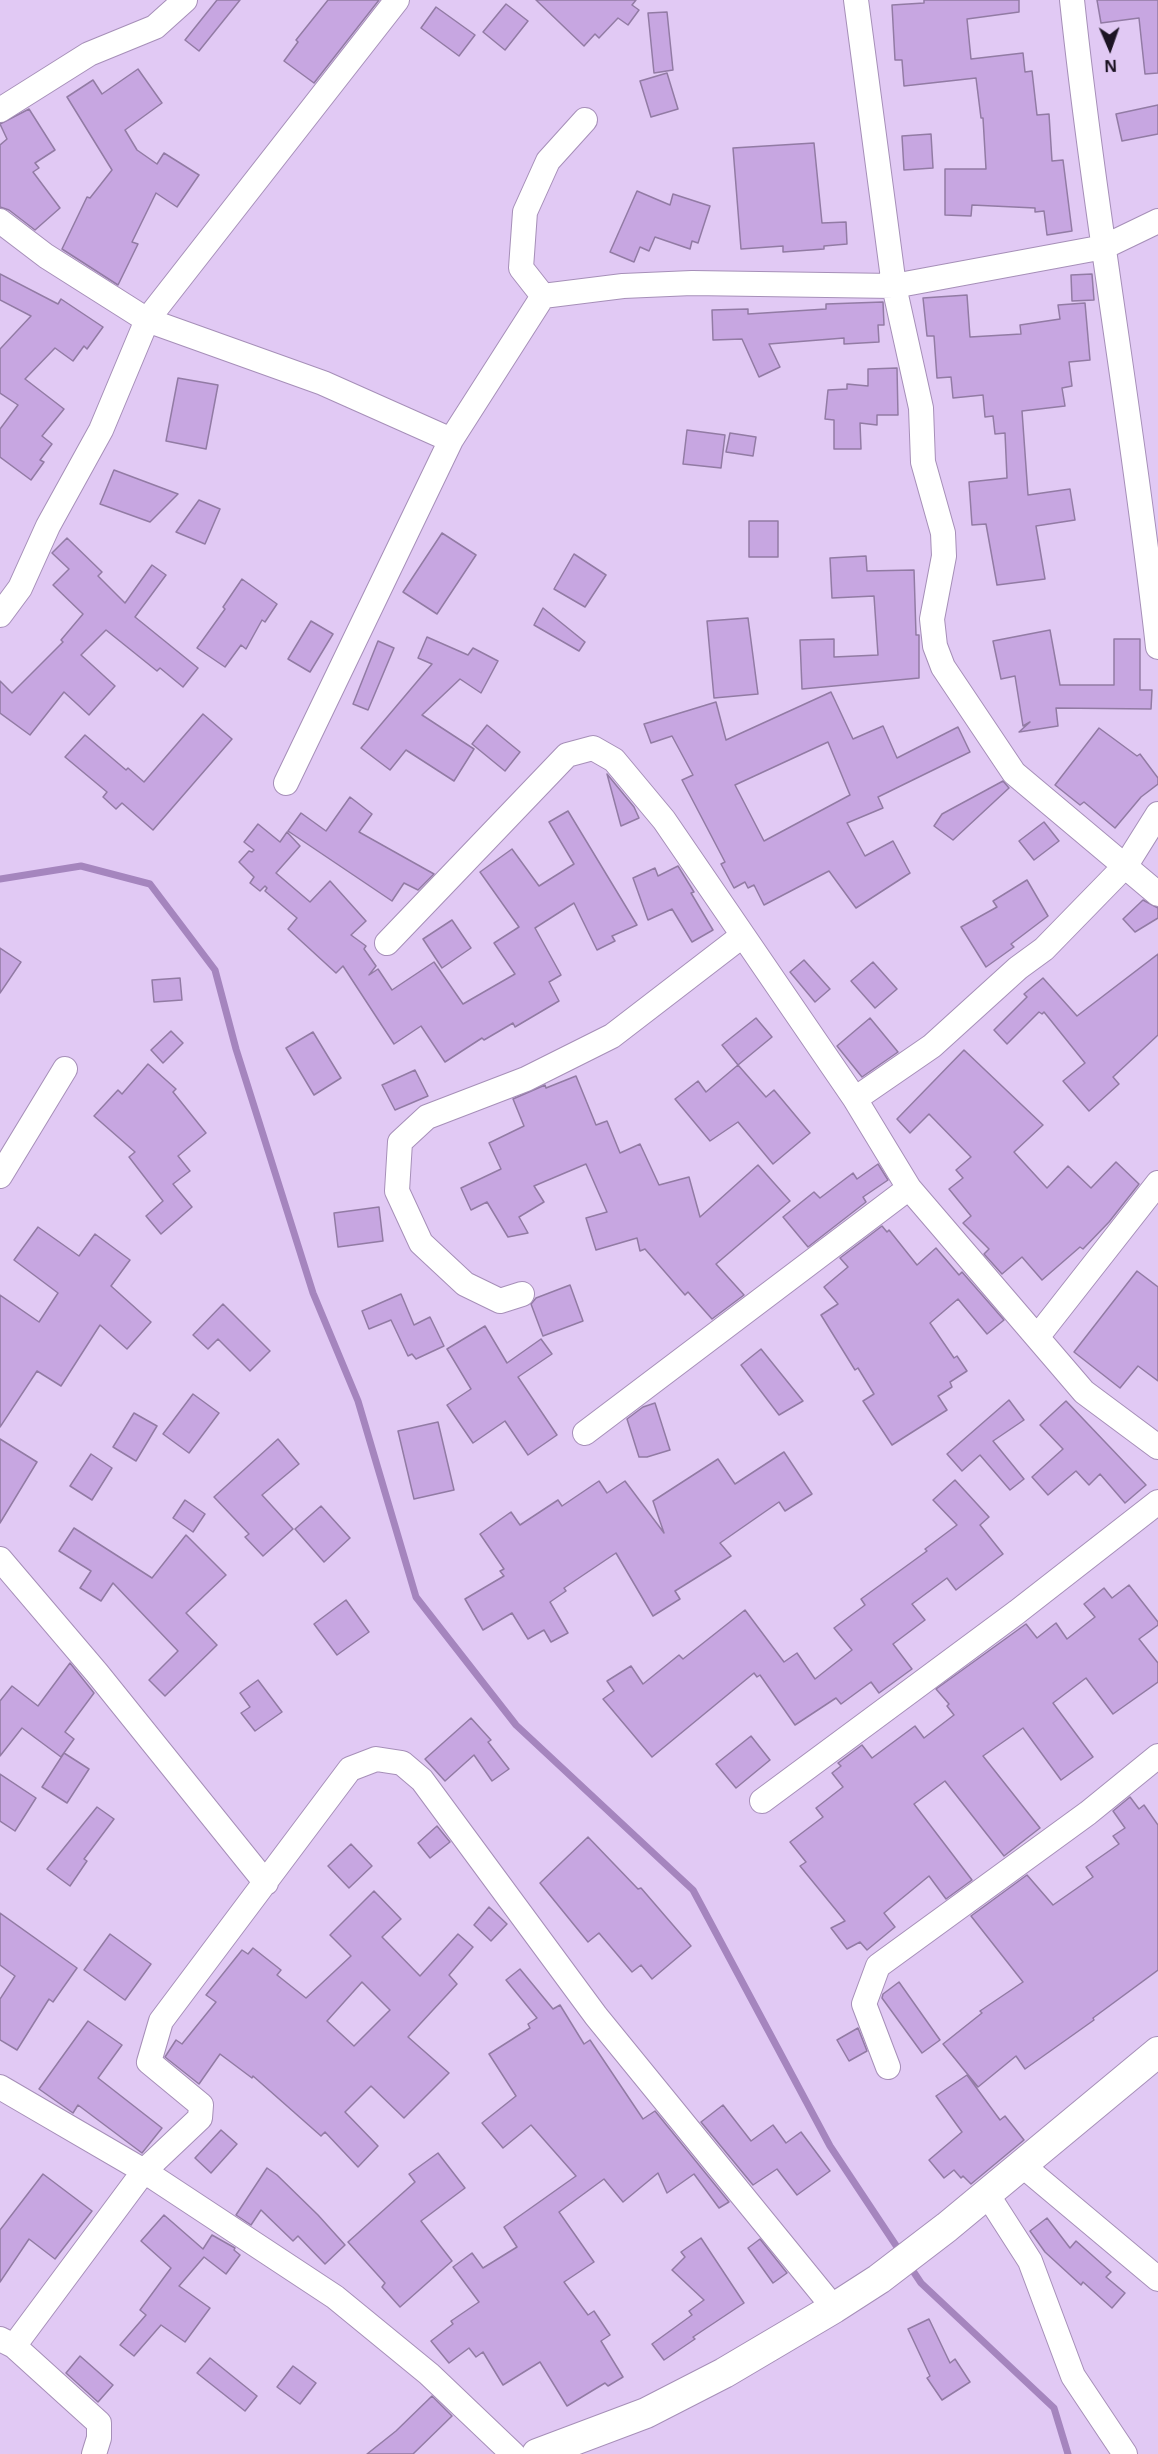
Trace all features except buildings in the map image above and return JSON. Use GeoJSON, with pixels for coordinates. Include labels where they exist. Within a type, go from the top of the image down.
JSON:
{"type":"FeatureCollection","features":[{"type":"Feature","properties":{"kind":"street"},"geometry":{"type":"LineString","coordinates":[[0,110],[89,54],[155,27],[184,0]]}},
{"type":"Feature","properties":{"kind":"street"},"geometry":{"type":"LineString","coordinates":[[0,615],[20,588],[48,526],[101,430],[147,320],[397,0]]}},
{"type":"Feature","properties":{"kind":"street"},"geometry":{"type":"LineString","coordinates":[[856,0],[894,286],[921,408],[923,462],[943,533],[944,556],[932,619],[935,646],[943,667],[1014,773],[1158,894]]}},
{"type":"Feature","properties":{"kind":"street"},"geometry":{"type":"LineString","coordinates":[[1072,0],[1081,85],[1145,524],[1158,647]]}},
{"type":"Feature","properties":{"kind":"street"},"geometry":{"type":"LineString","coordinates":[[543,296],[520,268],[525,212],[548,161],[585,120]]}},
{"type":"Feature","properties":{"kind":"street"},"geometry":{"type":"LineString","coordinates":[[0,221],[46,256],[147,320],[323,383],[451,440]]}},
{"type":"Feature","properties":{"kind":"street"},"geometry":{"type":"LineString","coordinates":[[543,296],[623,286],[692,283],[894,286],[1104,247],[1158,221]]}},
{"type":"Feature","properties":{"kind":"street"},"geometry":{"type":"LineString","coordinates":[[286,783],[451,440],[543,296]]}},
{"type":"Feature","properties":{"kind":"street"},"geometry":{"type":"LineString","coordinates":[[387,943],[567,755],[593,748],[614,760],[664,820],[855,1099],[909,1188],[1084,1392],[1158,1448]]}},
{"type":"Feature","properties":{"kind":"street"},"geometry":{"type":"LineString","coordinates":[[855,1099],[932,1046],[1018,968],[1044,948],[1126,865],[1158,814]]}},
{"type":"Feature","properties":{"kind":"street"},"geometry":{"type":"LineString","coordinates":[[522,1294],[500,1301],[465,1284],[420,1243],[397,1191],[400,1142],[427,1117],[526,1079],[612,1036],[742,936]]}},
{"type":"Feature","properties":{"kind":"street"},"geometry":{"type":"LineString","coordinates":[[0,1176],[65,1069]]}},
{"type":"Feature","properties":{"kind":"street"},"geometry":{"type":"LineString","coordinates":[[1038,1336],[1158,1183]]}},
{"type":"Feature","properties":{"kind":"street"},"geometry":{"type":"LineString","coordinates":[[585,1433],[909,1188]]}},
{"type":"Feature","properties":{"kind":"street"},"geometry":{"type":"LineString","coordinates":[[762,1801],[1017,1612],[1158,1502]]}},
{"type":"Feature","properties":{"kind":"street"},"geometry":{"type":"LineString","coordinates":[[0,1559],[97,1673],[266,1883]]}},
{"type":"Feature","properties":{"kind":"street"},"geometry":{"type":"LineString","coordinates":[[888,2067],[864,2004],[878,1966],[1088,1813],[1158,1756]]}},
{"type":"Feature","properties":{"kind":"street"},"geometry":{"type":"LineString","coordinates":[[94,2454],[99,2438],[99,2422],[7,2343],[144,2171],[200,2118],[201,2105],[149,2062],[161,2021],[350,1769],[376,1760],[402,1763],[422,1780],[596,2016],[834,2308]]}},
{"type":"Feature","properties":{"kind":"street"},"geometry":{"type":"LineString","coordinates":[[537,2454],[646,2413],[724,2373],[879,2279],[947,2227],[1158,2052]]}},
{"type":"Feature","properties":{"kind":"street"},"geometry":{"type":"LineString","coordinates":[[0,2087],[144,2171],[335,2297],[429,2374],[513,2454]]}},
{"type":"Feature","properties":{"kind":"street"},"geometry":{"type":"LineString","coordinates":[[1022,2165],[1158,2279]]}},
{"type":"Feature","properties":{"kind":"street"},"geometry":{"type":"LineString","coordinates":[[987,2194],[1030,2261],[1073,2376],[1125,2454]]}},
{"type":"Feature","properties":{"kind":"waterway"},"geometry":{"type":"LineString","coordinates":[[0,879],[81,866],[150,884],[215,970],[236,1049],[313,1293],[358,1401],[416,1597],[516,1725],[693,1890],[830,2146],[901,2253]]}},
{"type":"Feature","properties":{"kind":"waterway"},"geometry":{"type":"LineString","coordinates":[[909,2265],[921,2283],[1054,2408],[1068,2454]]}}]}
